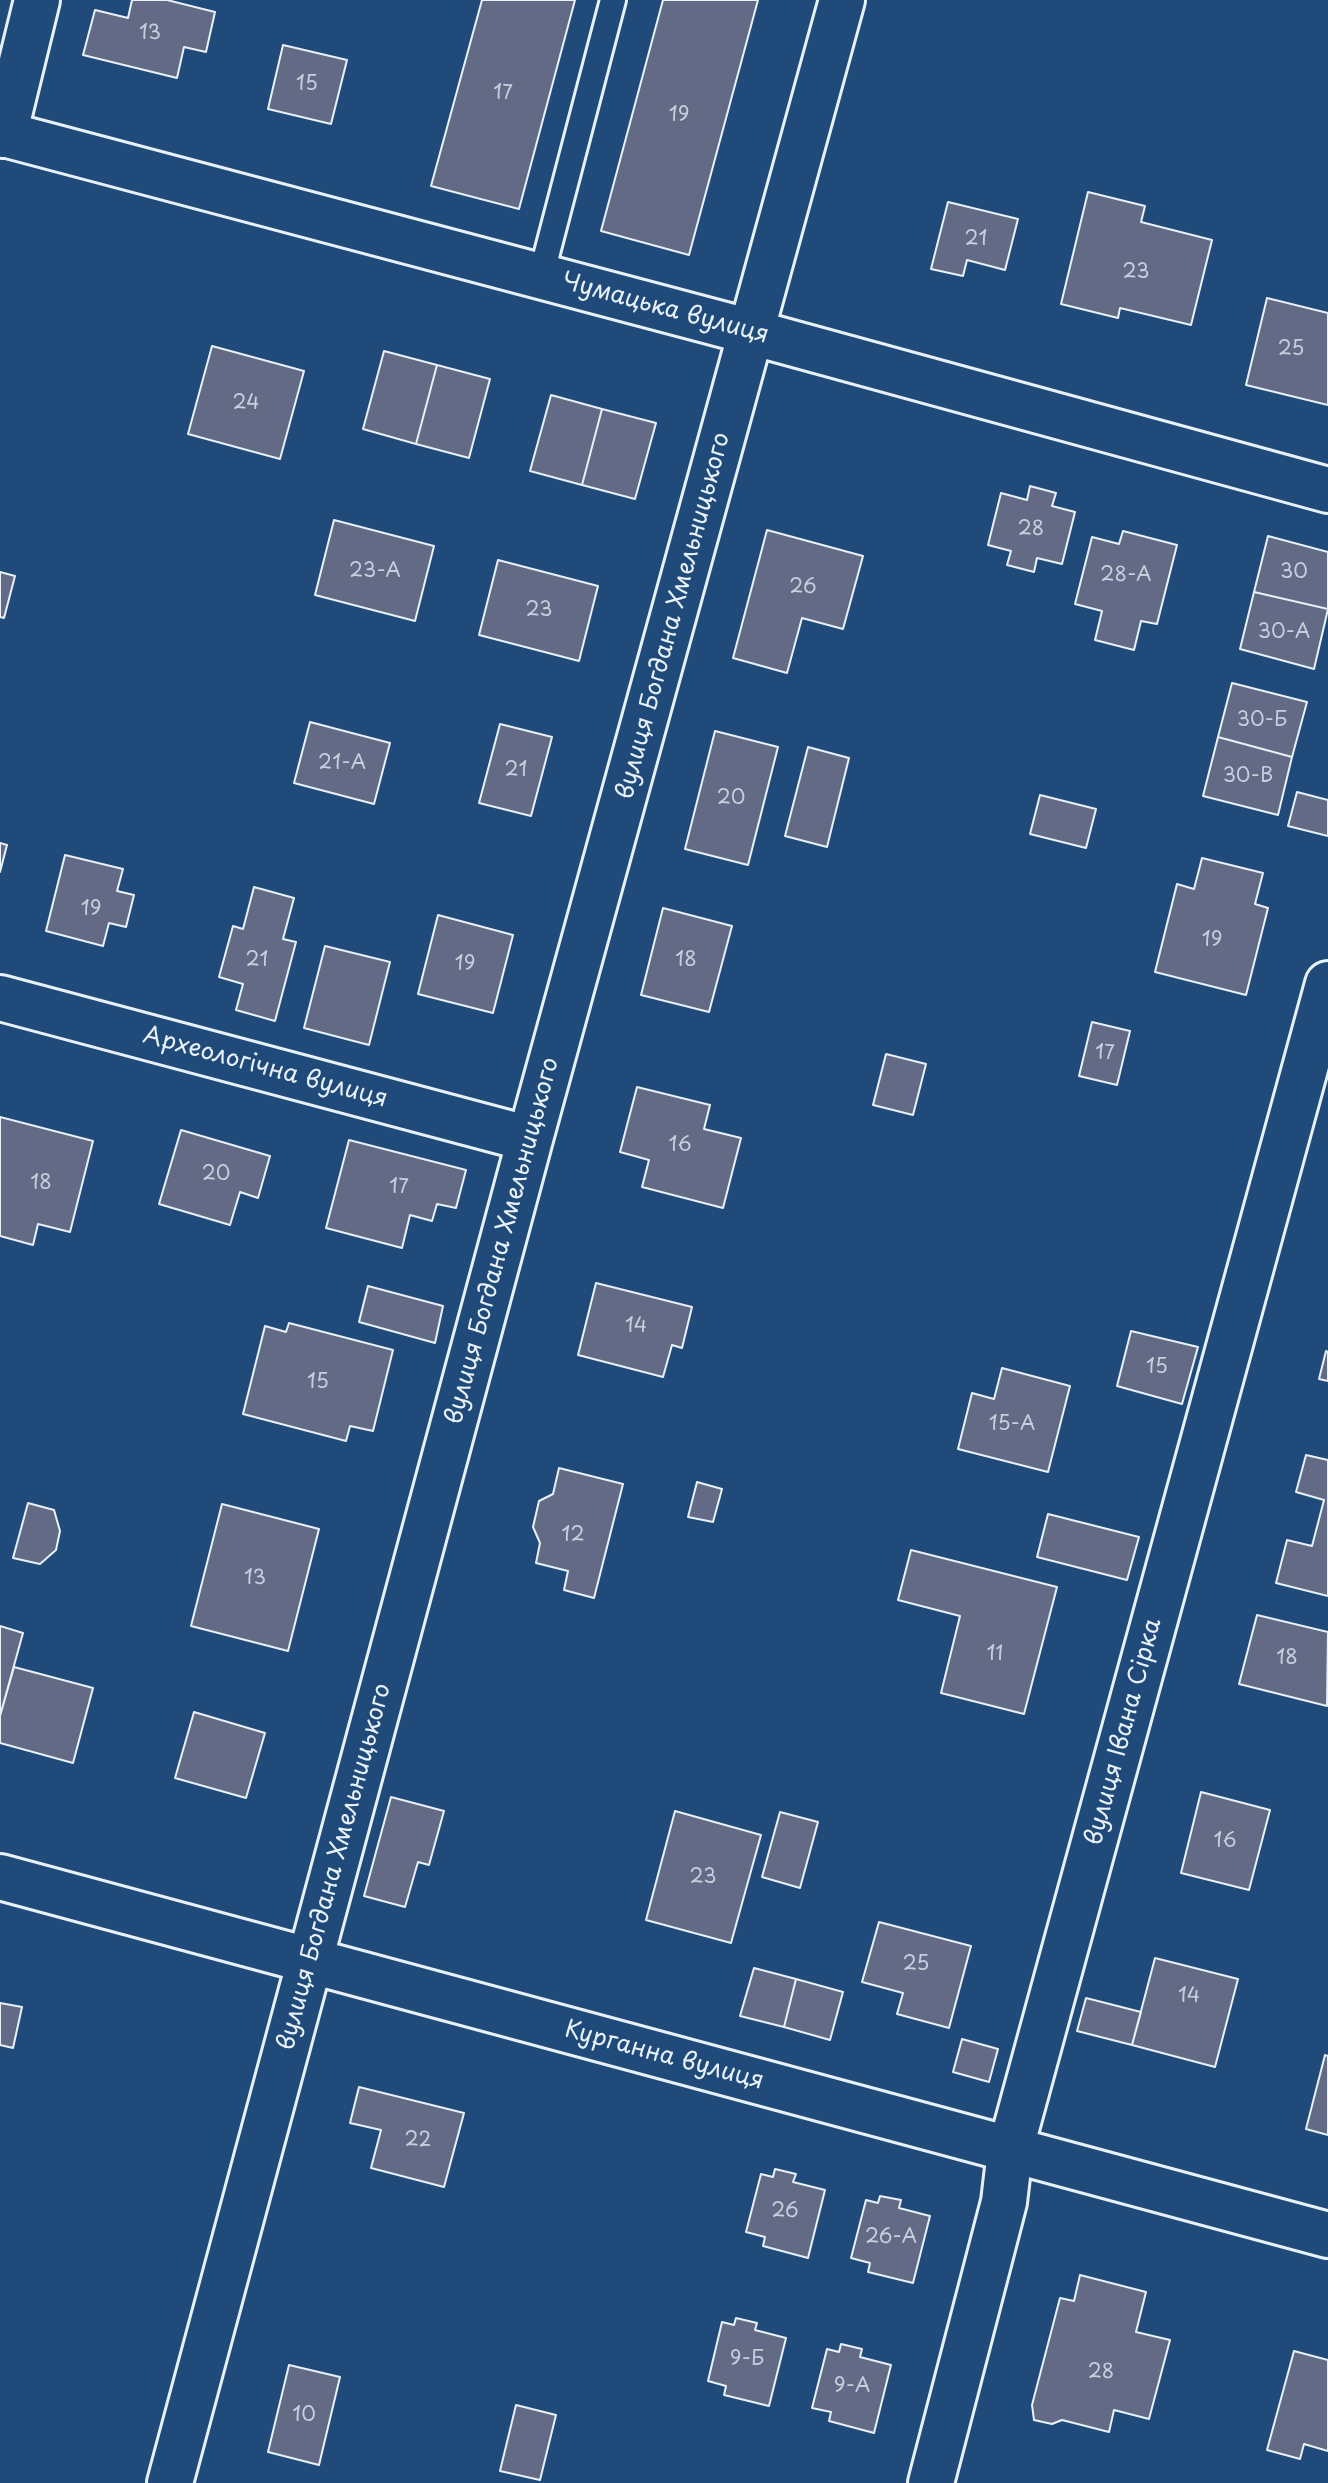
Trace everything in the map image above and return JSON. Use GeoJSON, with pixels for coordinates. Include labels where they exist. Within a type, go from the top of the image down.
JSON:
{"type":"FeatureCollection","features":[{"type":"Feature","properties":{"kind":"street"},"geometry":{"type":"LineString","coordinates":[[2,134],[37,0]]}},
{"type":"Feature","properties":{"kind":"street","name":"вулиця Богдана Хмельницького"},"geometry":{"type":"LineString","coordinates":[[170,2483],[530,1139],[842,0]]}},
{"type":"Feature","properties":{"kind":"street","name":"Чумацька вулиця"},"geometry":{"type":"LineString","coordinates":[[2,134],[751,332],[1328,490]]}},
{"type":"Feature","properties":{"kind":"street","name":"вулиця Івана Сірка"},"geometry":{"type":"LineString","coordinates":[[931,2483],[1004,2202],[1010,2151],[1328,984]]}},
{"type":"Feature","properties":{"kind":"street","name":"Археологічна вулиця"},"geometry":{"type":"LineString","coordinates":[[0,998],[530,1139]]}},
{"type":"Feature","properties":{"kind":"street","name":"Курганна вулиця"},"geometry":{"type":"LineString","coordinates":[[0,1877],[1328,2235]]}},
{"type":"Feature","properties":{"kind":"lane"},"geometry":{"type":"LineString","coordinates":[[541,276],[613,0]]}},
{"type":"Feature","properties":{"kind":"building"},"geometry":{"type":"Polygon","coordinates":[[[132,0],[167,0],[215,12],[206,52],[184,47],[177,78],[83,55],[95,10],[128,18],[132,0]]]}},
{"type":"Feature","properties":{"kind":"building"},"geometry":{"type":"Polygon","coordinates":[[[482,0],[575,0],[519,209],[431,186],[482,0]]]}},
{"type":"Feature","properties":{"kind":"building"},"geometry":{"type":"Polygon","coordinates":[[[663,0],[758,0],[689,255],[601,231],[663,0]]]}},
{"type":"Feature","properties":{"kind":"building"},"geometry":{"type":"Polygon","coordinates":[[[283,45],[347,60],[331,124],[268,109],[283,45]]]}},
{"type":"Feature","properties":{"kind":"building"},"geometry":{"type":"Polygon","coordinates":[[[1088,192],[1145,206],[1141,222],[1212,240],[1191,325],[1120,308],[1118,318],[1061,304],[1088,192]]]}},
{"type":"Feature","properties":{"kind":"building"},"geometry":{"type":"Polygon","coordinates":[[[948,202],[1018,219],[1005,270],[967,260],[963,276],[931,269],[948,202]]]}},
{"type":"Feature","properties":{"kind":"building"},"geometry":{"type":"Polygon","coordinates":[[[1267,298],[1328,313],[1328,405],[1246,385],[1267,298]]]}},
{"type":"Feature","properties":{"kind":"building"},"geometry":{"type":"Polygon","coordinates":[[[212,346],[304,371],[280,459],[188,434],[212,346]]]}},
{"type":"Feature","properties":{"kind":"building"},"geometry":{"type":"Polygon","coordinates":[[[384,351],[437,365],[416,444],[363,429],[384,351]]]}},
{"type":"Feature","properties":{"kind":"building"},"geometry":{"type":"Polygon","coordinates":[[[437,365],[490,379],[469,458],[416,444],[437,365]]]}},
{"type":"Feature","properties":{"kind":"building"},"geometry":{"type":"Polygon","coordinates":[[[551,395],[602,409],[582,485],[530,471],[551,395]]]}},
{"type":"Feature","properties":{"kind":"building"},"geometry":{"type":"Polygon","coordinates":[[[602,409],[656,423],[635,499],[582,485],[602,409]]]}},
{"type":"Feature","properties":{"kind":"building"},"geometry":{"type":"Polygon","coordinates":[[[1030,486],[1056,493],[1052,506],[1075,512],[1062,564],[1037,558],[1034,572],[1007,565],[1011,551],[988,545],[1001,493],[1027,500],[1030,486]]]}},
{"type":"Feature","properties":{"kind":"building"},"geometry":{"type":"Polygon","coordinates":[[[334,520],[434,546],[415,621],[315,595],[334,520]]]}},
{"type":"Feature","properties":{"kind":"building"},"geometry":{"type":"Polygon","coordinates":[[[767,530],[863,556],[843,629],[802,618],[787,673],[733,658],[767,530]]]}},
{"type":"Feature","properties":{"kind":"building"},"geometry":{"type":"Polygon","coordinates":[[[1123,531],[1177,545],[1157,624],[1141,621],[1134,650],[1095,640],[1102,611],[1075,604],[1092,537],[1119,544],[1123,531]]]}},
{"type":"Feature","properties":{"kind":"building"},"geometry":{"type":"Polygon","coordinates":[[[1268,536],[1328,552],[1328,609],[1254,592],[1268,536]]]}},
{"type":"Feature","properties":{"kind":"building"},"geometry":{"type":"Polygon","coordinates":[[[498,560],[598,586],[579,661],[479,635],[498,560]]]}},
{"type":"Feature","properties":{"kind":"building"},"geometry":{"type":"Polygon","coordinates":[[[0,572],[15,576],[4,618],[0,617],[0,572]]]}},
{"type":"Feature","properties":{"kind":"building"},"geometry":{"type":"Polygon","coordinates":[[[1254,592],[1328,609],[1314,669],[1240,649],[1254,592]]]}},
{"type":"Feature","properties":{"kind":"building"},"geometry":{"type":"Polygon","coordinates":[[[1232,683],[1307,702],[1292,757],[1218,737],[1232,683]]]}},
{"type":"Feature","properties":{"kind":"building"},"geometry":{"type":"Polygon","coordinates":[[[310,722],[390,743],[374,804],[294,783],[310,722]]]}},
{"type":"Feature","properties":{"kind":"building"},"geometry":{"type":"Polygon","coordinates":[[[500,724],[552,737],[531,816],[479,803],[500,724]]]}},
{"type":"Feature","properties":{"kind":"building"},"geometry":{"type":"Polygon","coordinates":[[[715,731],[778,747],[748,865],[685,849],[715,731]]]}},
{"type":"Feature","properties":{"kind":"building"},"geometry":{"type":"Polygon","coordinates":[[[1218,737],[1292,757],[1278,815],[1203,796],[1218,737]]]}},
{"type":"Feature","properties":{"kind":"building"},"geometry":{"type":"Polygon","coordinates":[[[808,747],[849,758],[827,847],[785,836],[808,747]]]}},
{"type":"Feature","properties":{"kind":"building"},"geometry":{"type":"Polygon","coordinates":[[[1297,792],[1328,800],[1328,836],[1288,826],[1297,792]]]}},
{"type":"Feature","properties":{"kind":"building"},"geometry":{"type":"Polygon","coordinates":[[[1040,795],[1096,809],[1086,848],[1030,834],[1040,795]]]}},
{"type":"Feature","properties":{"kind":"building"},"geometry":{"type":"Polygon","coordinates":[[[0,843],[7,845],[0,872],[0,843]]]}},
{"type":"Feature","properties":{"kind":"building"},"geometry":{"type":"Polygon","coordinates":[[[65,855],[123,869],[117,891],[134,895],[126,927],[109,923],[103,946],[46,931],[65,855]]]}},
{"type":"Feature","properties":{"kind":"building"},"geometry":{"type":"Polygon","coordinates":[[[1202,858],[1263,873],[1255,904],[1268,908],[1246,995],[1155,972],[1177,884],[1194,889],[1202,858]]]}},
{"type":"Feature","properties":{"kind":"building"},"geometry":{"type":"Polygon","coordinates":[[[254,887],[294,898],[283,939],[296,942],[275,1021],[236,1010],[243,984],[219,977],[233,926],[243,929],[254,887]]]}},
{"type":"Feature","properties":{"kind":"building"},"geometry":{"type":"Polygon","coordinates":[[[663,908],[732,926],[709,1012],[641,995],[663,908]]]}},
{"type":"Feature","properties":{"kind":"building"},"geometry":{"type":"Polygon","coordinates":[[[438,915],[513,935],[493,1013],[418,994],[438,915]]]}},
{"type":"Feature","properties":{"kind":"building"},"geometry":{"type":"Polygon","coordinates":[[[325,946],[390,962],[369,1045],[304,1028],[325,946]]]}},
{"type":"Feature","properties":{"kind":"building"},"geometry":{"type":"Polygon","coordinates":[[[1092,1022],[1130,1031],[1117,1085],[1079,1076],[1092,1022]]]}},
{"type":"Feature","properties":{"kind":"building"},"geometry":{"type":"Polygon","coordinates":[[[886,1054],[926,1064],[913,1115],[873,1105],[886,1054]]]}},
{"type":"Feature","properties":{"kind":"building"},"geometry":{"type":"Polygon","coordinates":[[[637,1087],[710,1105],[704,1129],[741,1138],[723,1208],[642,1187],[649,1160],[620,1152],[637,1087]]]}},
{"type":"Feature","properties":{"kind":"building"},"geometry":{"type":"Polygon","coordinates":[[[0,1117],[93,1141],[70,1232],[38,1224],[33,1245],[0,1236],[0,1117]]]}},
{"type":"Feature","properties":{"kind":"building"},"geometry":{"type":"Polygon","coordinates":[[[181,1130],[270,1156],[258,1198],[240,1192],[230,1225],[159,1204],[181,1130]]]}},
{"type":"Feature","properties":{"kind":"building"},"geometry":{"type":"Polygon","coordinates":[[[349,1140],[466,1170],[456,1208],[437,1204],[432,1221],[410,1215],[402,1248],[326,1228],[349,1140]]]}},
{"type":"Feature","properties":{"kind":"building"},"geometry":{"type":"Polygon","coordinates":[[[596,1283],[692,1307],[682,1348],[672,1345],[663,1377],[578,1355],[596,1283]]]}},
{"type":"Feature","properties":{"kind":"building"},"geometry":{"type":"Polygon","coordinates":[[[368,1286],[443,1306],[435,1343],[359,1322],[368,1286]]]}},
{"type":"Feature","properties":{"kind":"building"},"geometry":{"type":"Polygon","coordinates":[[[289,1323],[393,1350],[373,1431],[350,1426],[346,1441],[243,1414],[265,1326],[286,1332],[289,1323]]]}},
{"type":"Feature","properties":{"kind":"building"},"geometry":{"type":"Polygon","coordinates":[[[1131,1331],[1198,1347],[1182,1404],[1117,1386],[1131,1331]]]}},
{"type":"Feature","properties":{"kind":"building"},"geometry":{"type":"Polygon","coordinates":[[[1328,1352],[1328,1381],[1319,1379],[1328,1352]]]}},
{"type":"Feature","properties":{"kind":"building"},"geometry":{"type":"Polygon","coordinates":[[[1002,1368],[1070,1386],[1048,1472],[958,1449],[972,1393],[994,1399],[1002,1368]]]}},
{"type":"Feature","properties":{"kind":"building"},"geometry":{"type":"Polygon","coordinates":[[[1306,1455],[1328,1460],[1328,1596],[1276,1583],[1287,1540],[1312,1546],[1324,1500],[1296,1492],[1306,1455]]]}},
{"type":"Feature","properties":{"kind":"building"},"geometry":{"type":"Polygon","coordinates":[[[559,1468],[623,1484],[594,1598],[564,1590],[568,1571],[536,1563],[540,1543],[533,1527],[539,1501],[553,1494],[559,1468]]]}},
{"type":"Feature","properties":{"kind":"building"},"geometry":{"type":"Polygon","coordinates":[[[697,1482],[722,1489],[713,1522],[688,1517],[697,1482]]]}},
{"type":"Feature","properties":{"kind":"building"},"geometry":{"type":"Polygon","coordinates":[[[28,1503],[54,1510],[60,1531],[56,1550],[40,1564],[13,1558],[28,1503]]]}},
{"type":"Feature","properties":{"kind":"building"},"geometry":{"type":"Polygon","coordinates":[[[222,1504],[319,1529],[288,1651],[191,1626],[222,1504]]]}},
{"type":"Feature","properties":{"kind":"building"},"geometry":{"type":"Polygon","coordinates":[[[1048,1514],[1139,1537],[1127,1580],[1037,1557],[1048,1514]]]}},
{"type":"Feature","properties":{"kind":"building"},"geometry":{"type":"Polygon","coordinates":[[[911,1550],[1057,1587],[1024,1714],[941,1693],[960,1616],[898,1600],[911,1550]]]}},
{"type":"Feature","properties":{"kind":"building"},"geometry":{"type":"Polygon","coordinates":[[[1257,1615],[1328,1632],[1327,1706],[1239,1684],[1257,1615]]]}},
{"type":"Feature","properties":{"kind":"building"},"geometry":{"type":"Polygon","coordinates":[[[0,1626],[23,1633],[0,1716],[0,1626]]]}},
{"type":"Feature","properties":{"kind":"building"},"geometry":{"type":"Polygon","coordinates":[[[14,1667],[93,1688],[73,1763],[0,1743],[0,1716],[14,1667]]]}},
{"type":"Feature","properties":{"kind":"building"},"geometry":{"type":"Polygon","coordinates":[[[194,1712],[265,1733],[246,1798],[175,1778],[194,1712]]]}},
{"type":"Feature","properties":{"kind":"building"},"geometry":{"type":"Polygon","coordinates":[[[1201,1792],[1270,1810],[1249,1890],[1181,1873],[1201,1792]]]}},
{"type":"Feature","properties":{"kind":"building"},"geometry":{"type":"Polygon","coordinates":[[[391,1797],[444,1811],[429,1865],[418,1862],[405,1907],[364,1896],[391,1797]]]}},
{"type":"Feature","properties":{"kind":"building"},"geometry":{"type":"Polygon","coordinates":[[[675,1811],[761,1835],[731,1943],[646,1920],[675,1811]]]}},
{"type":"Feature","properties":{"kind":"building"},"geometry":{"type":"Polygon","coordinates":[[[780,1812],[818,1822],[800,1888],[762,1877],[780,1812]]]}},
{"type":"Feature","properties":{"kind":"building"},"geometry":{"type":"Polygon","coordinates":[[[879,1922],[971,1946],[949,2028],[897,2014],[903,1993],[862,1982],[879,1922]]]}},
{"type":"Feature","properties":{"kind":"building"},"geometry":{"type":"Polygon","coordinates":[[[1155,1958],[1238,1979],[1215,2067],[1132,2045],[1155,1958]]]}},
{"type":"Feature","properties":{"kind":"building"},"geometry":{"type":"Polygon","coordinates":[[[754,1968],[796,1979],[784,2027],[740,2016],[754,1968]]]}},
{"type":"Feature","properties":{"kind":"building"},"geometry":{"type":"Polygon","coordinates":[[[796,1979],[843,1992],[830,2040],[784,2027],[796,1979]]]}},
{"type":"Feature","properties":{"kind":"building"},"geometry":{"type":"Polygon","coordinates":[[[1086,1998],[1141,2012],[1132,2045],[1077,2031],[1086,1998]]]}},
{"type":"Feature","properties":{"kind":"building"},"geometry":{"type":"Polygon","coordinates":[[[0,2003],[22,2007],[13,2048],[0,2045],[0,2003]]]}},
{"type":"Feature","properties":{"kind":"building"},"geometry":{"type":"Polygon","coordinates":[[[962,2039],[998,2049],[989,2082],[953,2072],[962,2039]]]}},
{"type":"Feature","properties":{"kind":"building"},"geometry":{"type":"Polygon","coordinates":[[[1325,2055],[1328,2056],[1328,2135],[1306,2129],[1325,2055]]]}},
{"type":"Feature","properties":{"kind":"building"},"geometry":{"type":"Polygon","coordinates":[[[359,2087],[464,2113],[444,2187],[371,2168],[381,2130],[350,2123],[359,2087]]]}},
{"type":"Feature","properties":{"kind":"building"},"geometry":{"type":"Polygon","coordinates":[[[775,2169],[796,2174],[793,2182],[825,2190],[808,2258],[763,2246],[765,2237],[746,2232],[761,2174],[773,2177],[775,2169]]]}},
{"type":"Feature","properties":{"kind":"building"},"geometry":{"type":"Polygon","coordinates":[[[880,2196],[901,2200],[899,2208],[930,2216],[913,2283],[868,2272],[870,2263],[851,2258],[866,2200],[878,2203],[880,2196]]]}},
{"type":"Feature","properties":{"kind":"building"},"geometry":{"type":"Polygon","coordinates":[[[1080,2275],[1146,2292],[1136,2332],[1170,2340],[1149,2419],[1114,2410],[1109,2432],[1062,2420],[1052,2424],[1034,2420],[1032,2405],[1060,2298],[1074,2301],[1080,2275]]]}},
{"type":"Feature","properties":{"kind":"building"},"geometry":{"type":"Polygon","coordinates":[[[736,2318],[757,2323],[755,2330],[786,2338],[769,2406],[724,2395],[726,2386],[708,2381],[722,2322],[734,2325],[736,2318]]]}},
{"type":"Feature","properties":{"kind":"building"},"geometry":{"type":"Polygon","coordinates":[[[841,2344],[862,2349],[860,2357],[891,2365],[874,2433],[829,2421],[831,2412],[812,2408],[827,2349],[839,2352],[841,2344]]]}},
{"type":"Feature","properties":{"kind":"building"},"geometry":{"type":"Polygon","coordinates":[[[1294,2351],[1328,2360],[1328,2451],[1304,2444],[1300,2459],[1267,2450],[1294,2351]]]}},
{"type":"Feature","properties":{"kind":"building"},"geometry":{"type":"Polygon","coordinates":[[[289,2365],[340,2377],[319,2465],[268,2452],[289,2365]]]}},
{"type":"Feature","properties":{"kind":"building"},"geometry":{"type":"Polygon","coordinates":[[[516,2405],[556,2415],[540,2480],[500,2471],[516,2405]]]}}]}
